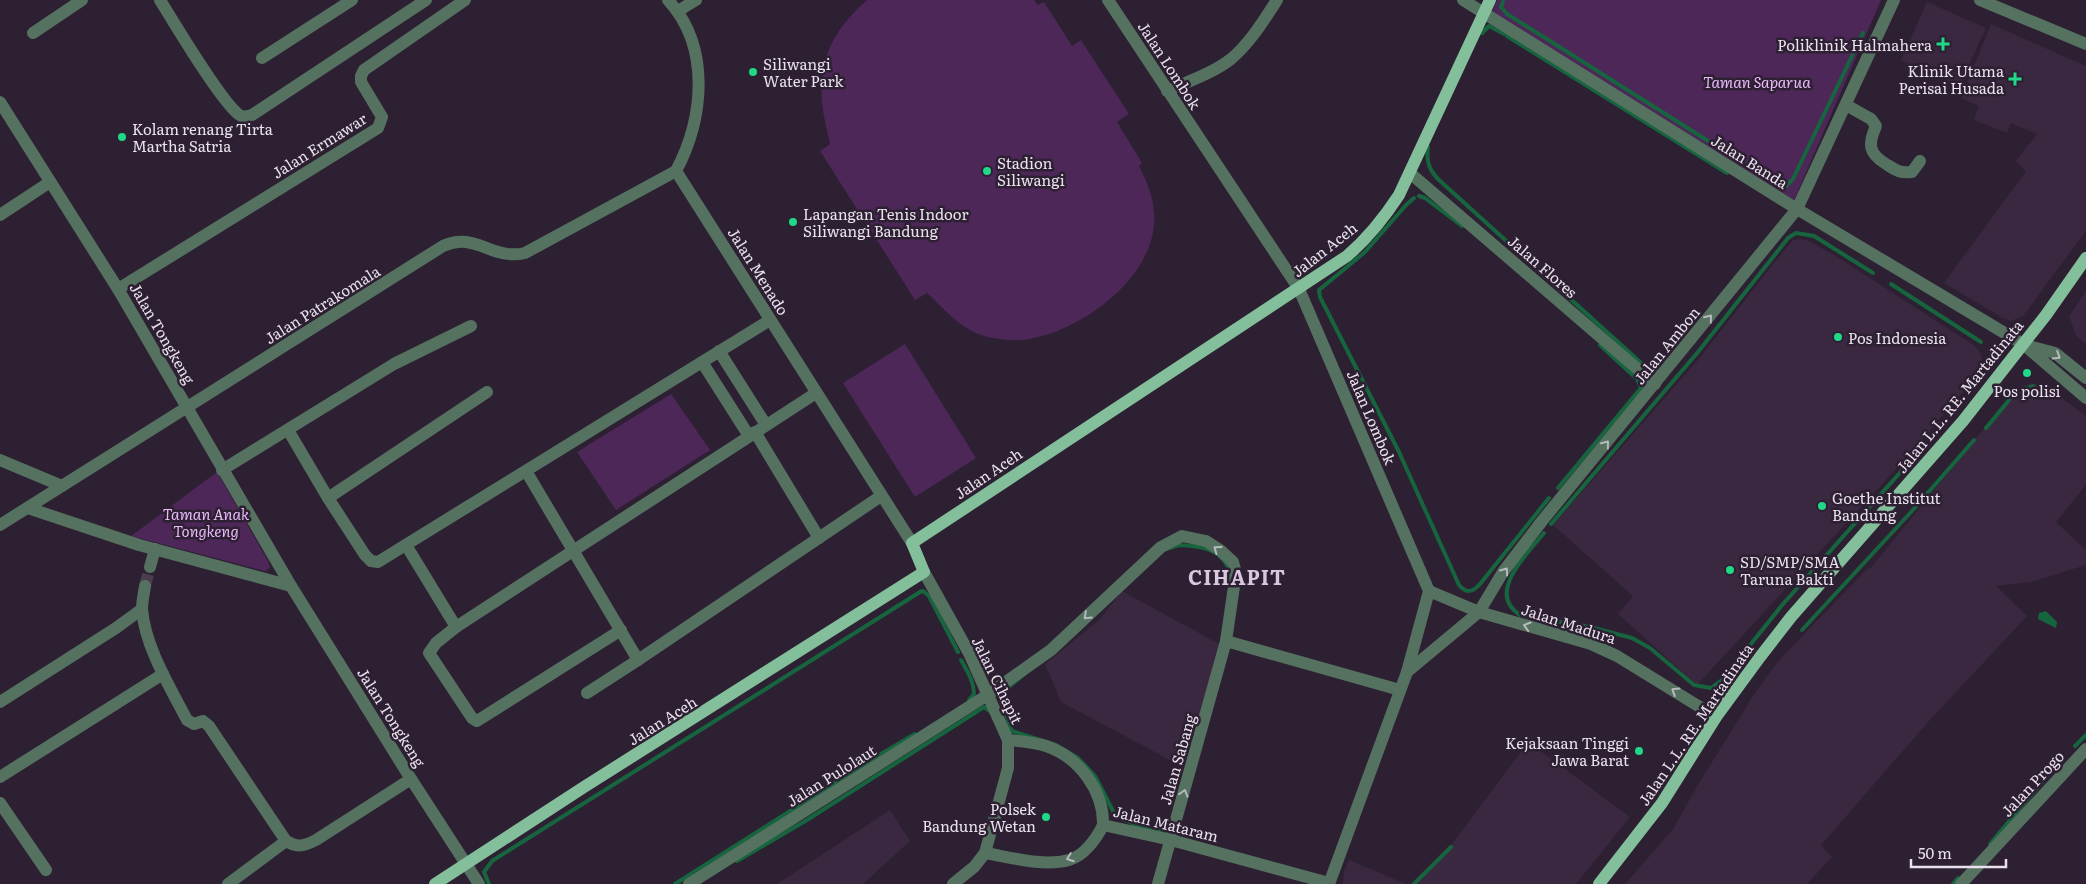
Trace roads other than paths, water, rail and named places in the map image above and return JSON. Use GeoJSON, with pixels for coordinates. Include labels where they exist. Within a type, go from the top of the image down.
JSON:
{"type":"FeatureCollection","features":[{"type":"Feature","properties":{"kind":"main road","name":"Jalan Aceh"},"geometry":{"type":"LineString","coordinates":[[912,543],[1299,289],[1364,242],[1383,219],[1410,173],[1490,0]]}},
{"type":"Feature","properties":{"kind":"main road","name":"Jalan L.L. RE. Martadinata"},"geometry":{"type":"LineString","coordinates":[[1599,884],[1662,803],[1716,717],[1791,616],[1932,459],[1990,389],[2086,258]]}},
{"type":"Feature","properties":{"kind":"main road"},"geometry":{"type":"LineString","coordinates":[[912,543],[924,572]]}},
{"type":"Feature","properties":{"kind":"main road","name":"Jalan Aceh"},"geometry":{"type":"LineString","coordinates":[[435,884],[584,787],[924,572]]}},
{"type":"Feature","properties":{"kind":"street"},"geometry":{"type":"LineString","coordinates":[[33,33],[82,0]]}},
{"type":"Feature","properties":{"kind":"street"},"geometry":{"type":"LineString","coordinates":[[160,0],[225,100],[241,116],[246,117],[252,115],[426,0]]}},
{"type":"Feature","properties":{"kind":"street"},"geometry":{"type":"LineString","coordinates":[[262,58],[352,0]]}},
{"type":"Feature","properties":{"kind":"street"},"geometry":{"type":"LineString","coordinates":[[668,0],[678,11],[691,41],[696,56],[699,81],[694,129],[686,152],[676,170]]}},
{"type":"Feature","properties":{"kind":"street"},"geometry":{"type":"LineString","coordinates":[[678,11],[696,0]]}},
{"type":"Feature","properties":{"kind":"street","name":"Jalan Lombok"},"geometry":{"type":"LineString","coordinates":[[1108,0],[1299,289],[1429,591]]}},
{"type":"Feature","properties":{"kind":"street"},"geometry":{"type":"LineString","coordinates":[[1167,90],[1208,73],[1231,59],[1250,39],[1277,0]]}},
{"type":"Feature","properties":{"kind":"street","name":"Jalan Banda"},"geometry":{"type":"LineString","coordinates":[[1463,0],[1797,209],[2023,344],[2046,366],[2086,398]]}},
{"type":"Feature","properties":{"kind":"street","name":"Jalan Ambon"},"geometry":{"type":"LineString","coordinates":[[1407,672],[1480,612],[1503,572],[1797,209],[1894,0]]}},
{"type":"Feature","properties":{"kind":"street"},"geometry":{"type":"LineString","coordinates":[[1980,0],[2086,44]]}},
{"type":"Feature","properties":{"kind":"street","name":"Jalan Ermawar"},"geometry":{"type":"LineString","coordinates":[[118,289],[378,128],[382,117],[361,82],[364,70],[460,1]]}},
{"type":"Feature","properties":{"kind":"street","name":"Jalan Tongkeng"},"geometry":{"type":"LineString","coordinates":[[0,102],[118,289],[291,586],[466,864]]}},
{"type":"Feature","properties":{"kind":"street"},"geometry":{"type":"LineString","coordinates":[[1846,105],[1871,119],[1876,126],[1871,137],[1871,146],[1875,157],[1900,172],[1912,172],[1920,161]]}},
{"type":"Feature","properties":{"kind":"street","name":"Jalan Menado"},"geometry":{"type":"LineString","coordinates":[[676,170],[912,543]]}},
{"type":"Feature","properties":{"kind":"street","name":"Jalan Patrakomala"},"geometry":{"type":"LineString","coordinates":[[0,526],[452,242],[475,244],[508,256],[525,253],[676,170]]}},
{"type":"Feature","properties":{"kind":"street","name":"Jalan Flores"},"geometry":{"type":"LineString","coordinates":[[1410,173],[1655,384]]}},
{"type":"Feature","properties":{"kind":"street"},"geometry":{"type":"LineString","coordinates":[[0,215],[50,182]]}},
{"type":"Feature","properties":{"kind":"street"},"geometry":{"type":"LineString","coordinates":[[288,430],[328,498],[371,561],[378,562],[770,320]]}},
{"type":"Feature","properties":{"kind":"street"},"geometry":{"type":"LineString","coordinates":[[222,470],[394,364],[471,326]]}},
{"type":"Feature","properties":{"kind":"street","name":"Jalan Banda"},"geometry":{"type":"LineString","coordinates":[[2023,344],[2054,353],[2086,378]]}},
{"type":"Feature","properties":{"kind":"street"},"geometry":{"type":"LineString","coordinates":[[719,351],[757,431],[819,538]]}},
{"type":"Feature","properties":{"kind":"street"},"geometry":{"type":"LineString","coordinates":[[702,362],[757,431]]}},
{"type":"Feature","properties":{"kind":"street"},"geometry":{"type":"LineString","coordinates":[[328,498],[487,392]]}},
{"type":"Feature","properties":{"kind":"street"},"geometry":{"type":"LineString","coordinates":[[622,630],[477,721],[472,718],[429,653],[436,643],[456,627],[816,392]]}},
{"type":"Feature","properties":{"kind":"street"},"geometry":{"type":"LineString","coordinates":[[0,460],[62,486]]}},
{"type":"Feature","properties":{"kind":"street"},"geometry":{"type":"LineString","coordinates":[[526,471],[622,630],[638,660]]}},
{"type":"Feature","properties":{"kind":"street"},"geometry":{"type":"LineString","coordinates":[[587,693],[882,496]]}},
{"type":"Feature","properties":{"kind":"street"},"geometry":{"type":"LineString","coordinates":[[28,508],[139,546],[291,586]]}},
{"type":"Feature","properties":{"kind":"street","name":"Jalan Sabang"},"geometry":{"type":"LineString","coordinates":[[988,694],[1051,650],[1161,547],[1182,536],[1206,541],[1220,550],[1232,562],[1236,573],[1236,584],[1226,642],[1158,884]]}},
{"type":"Feature","properties":{"kind":"street"},"geometry":{"type":"LineString","coordinates":[[406,545],[456,627]]}},
{"type":"Feature","properties":{"kind":"street"},"geometry":{"type":"LineString","coordinates":[[150,567],[155,549]]}},
{"type":"Feature","properties":{"kind":"street","name":"Jalan Cihapit"},"geometry":{"type":"LineString","coordinates":[[924,572],[988,694],[1008,740],[1008,768],[984,853],[974,867],[953,884]]}},
{"type":"Feature","properties":{"kind":"street"},"geometry":{"type":"LineString","coordinates":[[145,586],[142,609],[149,640],[163,674],[187,720],[194,724],[202,721],[209,726],[286,841],[293,846],[303,847],[411,779]]}},
{"type":"Feature","properties":{"kind":"street"},"geometry":{"type":"LineString","coordinates":[[1329,883],[1407,672],[1429,591]]}},
{"type":"Feature","properties":{"kind":"street","name":"Jalan Madura"},"geometry":{"type":"LineString","coordinates":[[1429,591],[1480,612],[1582,642],[1617,656],[1716,717]]}},
{"type":"Feature","properties":{"kind":"street"},"geometry":{"type":"LineString","coordinates":[[0,702],[116,628],[142,609]]}},
{"type":"Feature","properties":{"kind":"street"},"geometry":{"type":"LineString","coordinates":[[1226,642],[1400,690]]}},
{"type":"Feature","properties":{"kind":"street"},"geometry":{"type":"LineString","coordinates":[[0,777],[163,674]]}},
{"type":"Feature","properties":{"kind":"street","name":"Jalan Pulolaut"},"geometry":{"type":"LineString","coordinates":[[689,884],[988,694]]}},
{"type":"Feature","properties":{"kind":"street","name":"Jalan Mataram"},"geometry":{"type":"LineString","coordinates":[[1008,740],[1029,741],[1047,746],[1071,759],[1094,788],[1104,810],[1104,825],[1171,840],[1329,883]]}},
{"type":"Feature","properties":{"kind":"street","name":"Jalan Progo"},"geometry":{"type":"LineString","coordinates":[[1961,884],[2086,749]]}},
{"type":"Feature","properties":{"kind":"street"},"geometry":{"type":"LineString","coordinates":[[0,803],[46,870]]}},
{"type":"Feature","properties":{"kind":"street"},"geometry":{"type":"LineString","coordinates":[[984,853],[1044,862],[1071,860],[1096,838],[1104,825]]}},
{"type":"Feature","properties":{"kind":"street"},"geometry":{"type":"LineString","coordinates":[[228,884],[286,841]]}},
{"type":"Feature","properties":{"kind":"street"},"geometry":{"type":"LineString","coordinates":[[466,864],[479,884]]}},
{"type":"Feature","properties":{"kind":"waterway"},"geometry":{"type":"LineString","coordinates":[[1503,2],[1501,7],[1507,14],[1781,187],[1785,187],[1793,179],[1863,33]]}},
{"type":"Feature","properties":{"kind":"waterway"},"geometry":{"type":"LineString","coordinates":[[1482,33],[1489,26],[1504,34]]}},
{"type":"Feature","properties":{"kind":"waterway"},"geometry":{"type":"LineString","coordinates":[[1507,36],[1727,173]]}},
{"type":"Feature","properties":{"kind":"waterway"},"geometry":{"type":"LineString","coordinates":[[1428,147],[1427,157],[1429,165],[1439,180],[1650,371],[1658,371]]}},
{"type":"Feature","properties":{"kind":"waterway"},"geometry":{"type":"LineString","coordinates":[[1419,196],[1425,198],[1462,226]]}},
{"type":"Feature","properties":{"kind":"waterway"},"geometry":{"type":"LineString","coordinates":[[1414,198],[1365,252],[1319,290],[1320,297],[1399,452],[1459,585],[1464,590],[1470,591],[1477,587],[1549,498]]}},
{"type":"Feature","properties":{"kind":"waterway"},"geometry":{"type":"LineString","coordinates":[[1551,524],[1698,352],[1788,238],[1796,233],[1814,236],[1873,273]]}},
{"type":"Feature","properties":{"kind":"waterway"},"geometry":{"type":"LineString","coordinates":[[1891,284],[1981,342]]}},
{"type":"Feature","properties":{"kind":"waterway"},"geometry":{"type":"LineString","coordinates":[[1558,488],[1641,388],[1637,379],[1600,345]]}},
{"type":"Feature","properties":{"kind":"waterway"},"geometry":{"type":"LineString","coordinates":[[1986,428],[2014,394],[2033,386]]}},
{"type":"Feature","properties":{"kind":"waterway"},"geometry":{"type":"LineString","coordinates":[[1802,630],[1912,511],[1974,440]]}},
{"type":"Feature","properties":{"kind":"waterway"},"geometry":{"type":"LineString","coordinates":[[1544,533],[1513,573],[1508,585],[1507,596],[1510,606],[1520,615],[1590,627],[1632,638],[1650,648],[1694,685],[1711,688],[1722,680],[1783,604],[1914,457]]}},
{"type":"Feature","properties":{"kind":"waterway"},"geometry":{"type":"LineString","coordinates":[[1179,545],[1207,549],[1224,560],[1228,567],[1231,584],[1230,607],[1218,665],[1185,774],[1172,827],[1169,832],[1153,831],[1124,820],[1114,813],[1095,776],[1078,758],[1056,745],[1012,731],[1001,699],[1004,691],[1082,625],[1163,550],[1179,545]]}},
{"type":"Feature","properties":{"kind":"waterway"},"geometry":{"type":"LineString","coordinates":[[489,884],[484,872],[492,861],[920,592],[923,591],[929,596],[958,652]]}},
{"type":"Feature","properties":{"kind":"waterway"},"geometry":{"type":"LineString","coordinates":[[961,660],[973,685],[974,694],[969,700]]}},
{"type":"Feature","properties":{"kind":"waterway"},"geometry":{"type":"LineString","coordinates":[[737,861],[807,820],[984,707],[990,711]]}},
{"type":"Feature","properties":{"kind":"waterway"},"geometry":{"type":"LineString","coordinates":[[675,884],[915,734]]}},
{"type":"Feature","properties":{"kind":"waterway"},"geometry":{"type":"LineString","coordinates":[[2075,746],[2086,735]]}},
{"type":"Feature","properties":{"kind":"waterway"},"geometry":{"type":"LineString","coordinates":[[1990,844],[2058,763]]}},
{"type":"Feature","properties":{"kind":"waterway"},"geometry":{"type":"LineString","coordinates":[[1414,884],[1451,847]]}},
{"type":"Feature","properties":{"kind":"waterway"},"geometry":{"type":"LineString","coordinates":[[1953,884],[1958,878]]}},
{"type":"Feature","properties":{"kind":"tunnel"},"geometry":{"type":"LineString","coordinates":[[145,586],[150,567]]}},
{"type":"Feature","properties":{"kind":"place","name":"Poliklinik Halmahera"},"geometry":{"type":"Point","coordinates":[1943,44]}},
{"type":"Feature","properties":{"kind":"place","name":"Siliwangi Water Park"},"geometry":{"type":"Point","coordinates":[753,72]}},
{"type":"Feature","properties":{"kind":"place","name":"Klinik Utama Perisai Husada"},"geometry":{"type":"Point","coordinates":[2015,79]}},
{"type":"Feature","properties":{"kind":"place","name":"Kolam renang Tirta Martha Satria"},"geometry":{"type":"Point","coordinates":[122,137]}},
{"type":"Feature","properties":{"kind":"place","name":"Stadion Siliwangi"},"geometry":{"type":"Point","coordinates":[987,171]}},
{"type":"Feature","properties":{"kind":"place","name":"Lapangan Tenis Indoor Siliwangi Bandung"},"geometry":{"type":"Point","coordinates":[793,222]}},
{"type":"Feature","properties":{"kind":"place","name":"Pos Indonesia"},"geometry":{"type":"Point","coordinates":[1838,337]}},
{"type":"Feature","properties":{"kind":"place","name":"Pos polisi"},"geometry":{"type":"Point","coordinates":[2027,373]}},
{"type":"Feature","properties":{"kind":"place","name":"Goethe Institut Bandung"},"geometry":{"type":"Point","coordinates":[1822,506]}},
{"type":"Feature","properties":{"kind":"place","name":"SD/SMP/SMA Taruna Bakti"},"geometry":{"type":"Point","coordinates":[1730,570]}},
{"type":"Feature","properties":{"kind":"place","name":"Kejaksaan Tinggi Jawa Barat"},"geometry":{"type":"Point","coordinates":[1639,751]}},
{"type":"Feature","properties":{"kind":"place","name":"Polsek Bandung Wetan"},"geometry":{"type":"Point","coordinates":[1046,817]}},
{"type":"Feature","properties":{"kind":"district","name":"CIHAPIT"},"geometry":{"type":"Point","coordinates":[1237,576]}},
{"type":"Feature","properties":{"kind":"park label","name":"Taman Saparua"},"geometry":{"type":"Point","coordinates":[1757,81]}},
{"type":"Feature","properties":{"kind":"park label","name":"Taman Anak Tongkeng"},"geometry":{"type":"Point","coordinates":[206,522]}}]}
